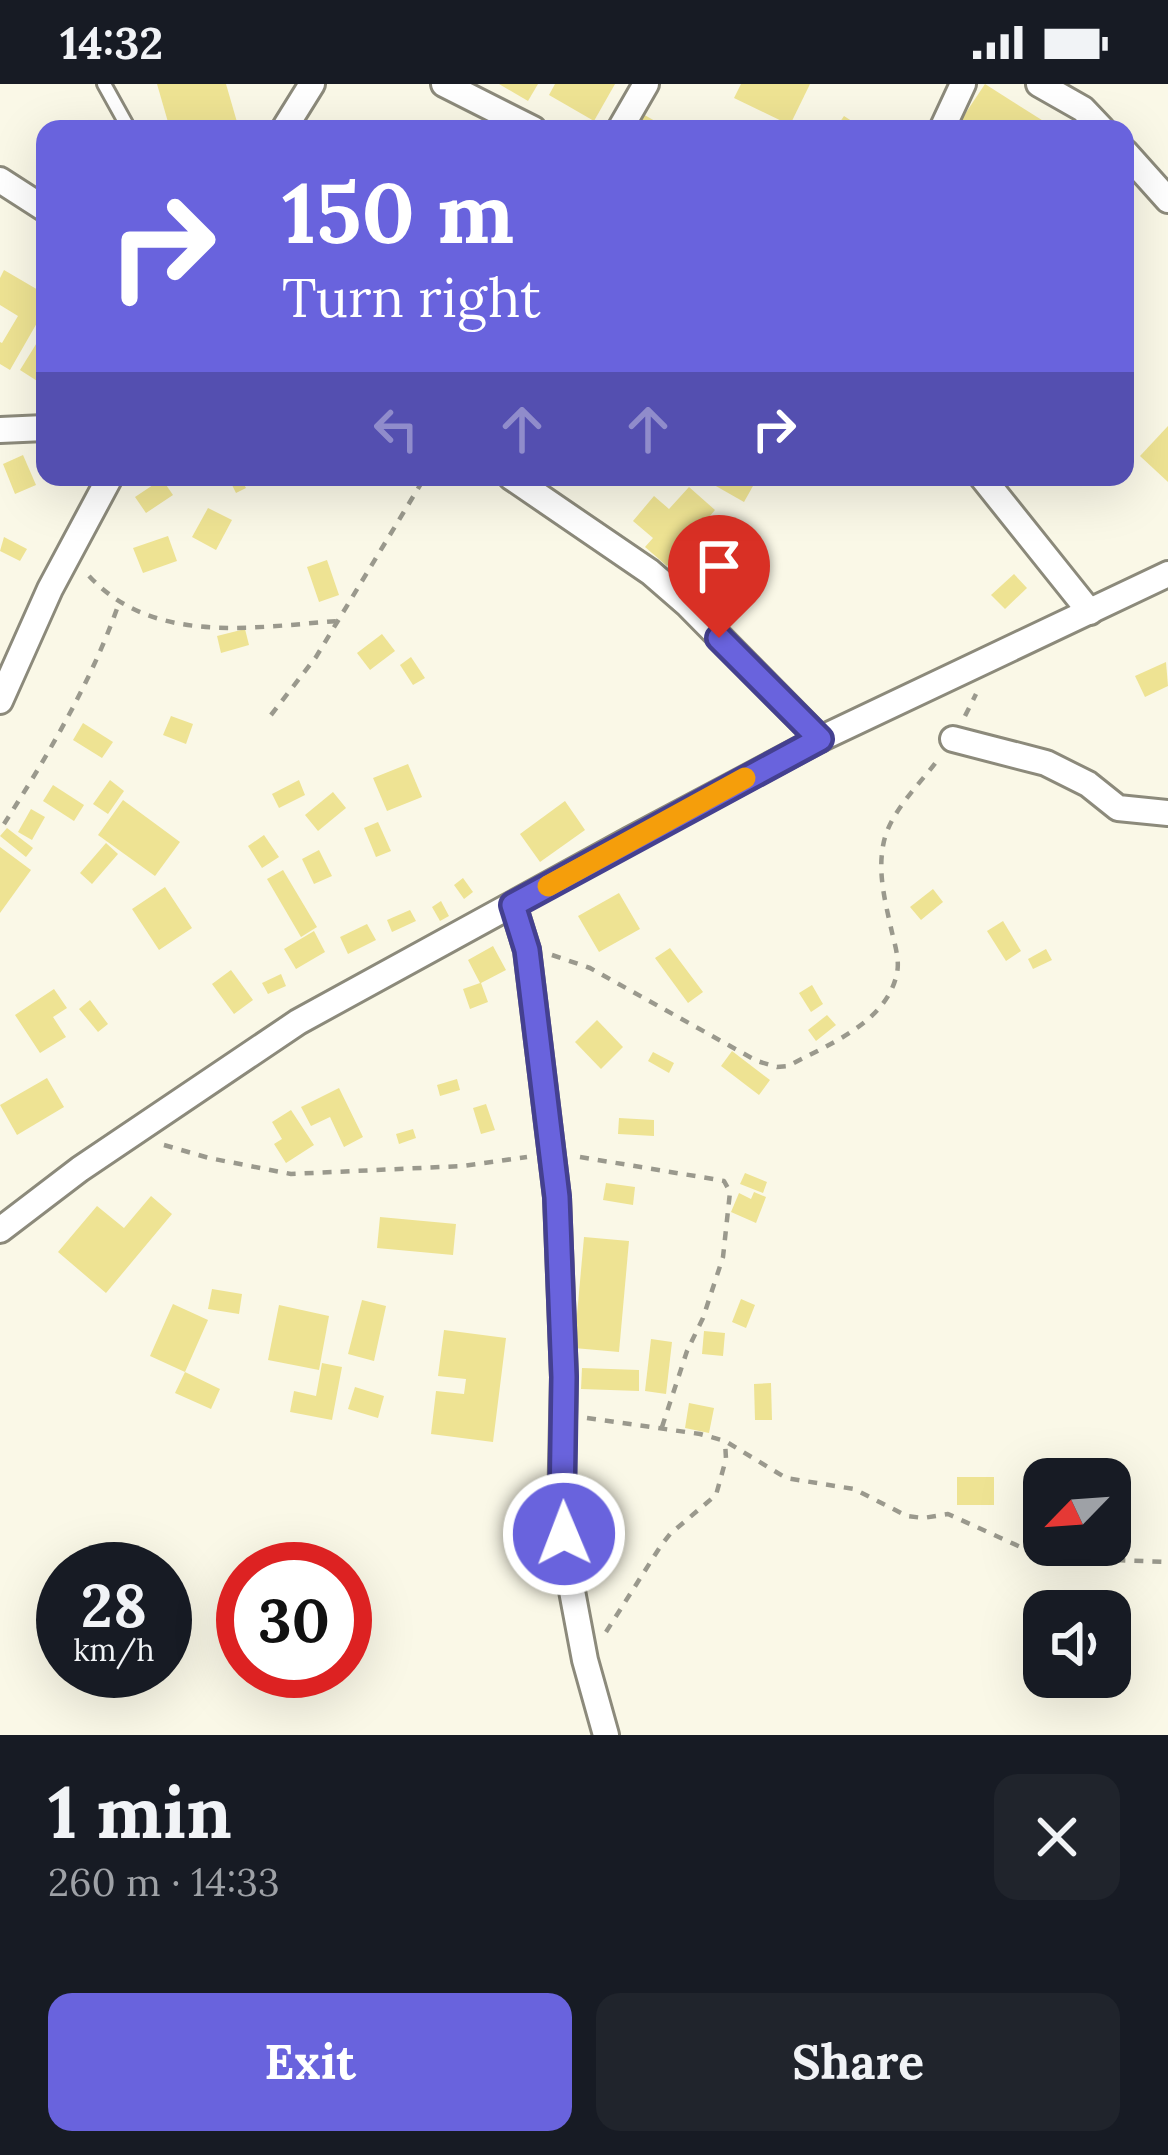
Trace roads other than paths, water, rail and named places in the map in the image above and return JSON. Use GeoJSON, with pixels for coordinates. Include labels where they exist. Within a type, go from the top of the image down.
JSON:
{"type":"FeatureCollection","features":[{"type":"Feature","properties":{"kind":"street"},"geometry":{"type":"LineString","coordinates":[[290,120],[312,84]]}},
{"type":"Feature","properties":{"kind":"street"},"geometry":{"type":"LineString","coordinates":[[444,84],[515,120]]}},
{"type":"Feature","properties":{"kind":"street"},"geometry":{"type":"LineString","coordinates":[[625,120],[646,84]]}},
{"type":"Feature","properties":{"kind":"street"},"geometry":{"type":"LineString","coordinates":[[946,120],[963,84]]}},
{"type":"Feature","properties":{"kind":"street"},"geometry":{"type":"LineString","coordinates":[[1039,84],[1093,120]]}},
{"type":"Feature","properties":{"kind":"street"},"geometry":{"type":"LineString","coordinates":[[1134,162],[1168,200]]}},
{"type":"Feature","properties":{"kind":"street"},"geometry":{"type":"LineString","coordinates":[[0,180],[36,203]]}},
{"type":"Feature","properties":{"kind":"street"},"geometry":{"type":"LineString","coordinates":[[0,430],[36,428]]}},
{"type":"Feature","properties":{"kind":"street"},"geometry":{"type":"LineString","coordinates":[[0,701],[50,589],[105,486]]}},
{"type":"Feature","properties":{"kind":"street"},"geometry":{"type":"LineString","coordinates":[[524,486],[650,572],[820,739]]}},
{"type":"Feature","properties":{"kind":"street"},"geometry":{"type":"LineString","coordinates":[[989,486],[1090,612]]}},
{"type":"Feature","properties":{"kind":"street"},"geometry":{"type":"LineString","coordinates":[[0,1230],[298,1022],[820,739],[1168,574]]}},
{"type":"Feature","properties":{"kind":"street"},"geometry":{"type":"LineString","coordinates":[[953,739],[1046,763],[1088,784],[1118,808],[1168,813]]}},
{"type":"Feature","properties":{"kind":"street"},"geometry":{"type":"LineString","coordinates":[[513,905],[527,950],[557,1197],[563,1526],[571,1594],[606,1735]]}},
{"type":"Feature","properties":{"kind":"lane"},"geometry":{"type":"LineString","coordinates":[[104,84],[124,120]]}}]}
